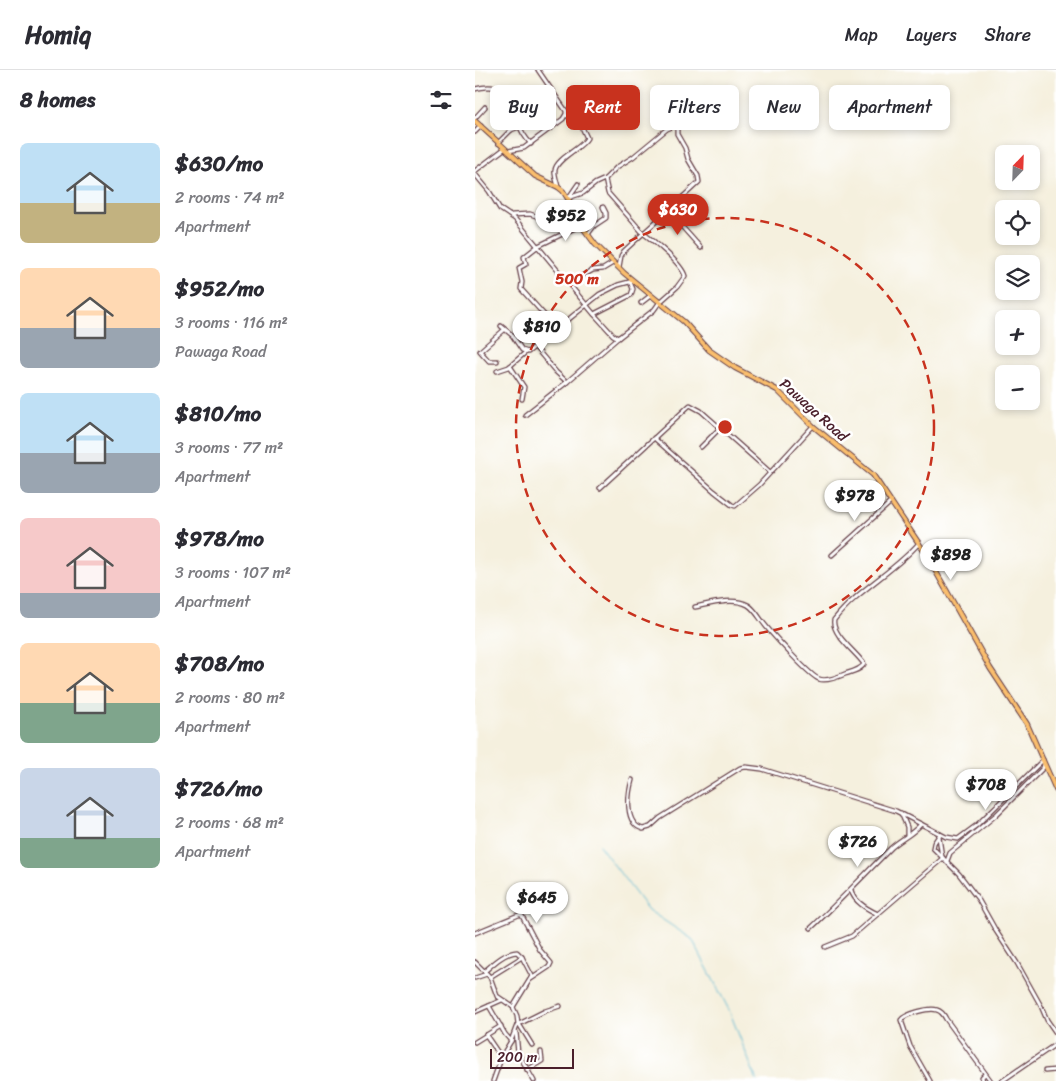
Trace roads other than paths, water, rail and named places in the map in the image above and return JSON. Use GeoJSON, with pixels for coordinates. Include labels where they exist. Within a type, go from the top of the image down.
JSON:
{"type":"FeatureCollection","features":[{"type":"Feature","properties":{"kind":"main road","name":"Pawaga Road"},"geometry":{"type":"LineString","coordinates":[[475,119],[535,176],[558,187],[568,197],[581,225],[632,282],[675,315],[709,350],[722,360],[771,386],[783,395],[813,426],[868,470],[919,543],[990,668],[1027,724],[1056,790]]}},
{"type":"Feature","properties":{"kind":"street"},"geometry":{"type":"LineString","coordinates":[[538,70],[547,85]]}},
{"type":"Feature","properties":{"kind":"street"},"geometry":{"type":"LineString","coordinates":[[475,89],[490,87]]}},
{"type":"Feature","properties":{"kind":"street"},"geometry":{"type":"LineString","coordinates":[[557,99],[566,111]]}},
{"type":"Feature","properties":{"kind":"street"},"geometry":{"type":"LineString","coordinates":[[475,119],[485,107]]}},
{"type":"Feature","properties":{"kind":"street"},"geometry":{"type":"LineString","coordinates":[[566,115],[531,144],[521,150],[506,150],[475,173],[500,209],[511,215],[594,314],[613,335],[619,337]]}},
{"type":"Feature","properties":{"kind":"street"},"geometry":{"type":"LineString","coordinates":[[475,132],[481,126]]}},
{"type":"Feature","properties":{"kind":"street"},"geometry":{"type":"LineString","coordinates":[[498,142],[511,130]]}},
{"type":"Feature","properties":{"kind":"street"},"geometry":{"type":"LineString","coordinates":[[520,130],[531,144]]}},
{"type":"Feature","properties":{"kind":"street"},"geometry":{"type":"LineString","coordinates":[[558,187],[555,173],[556,166],[576,147],[584,143],[587,138],[583,130]]}},
{"type":"Feature","properties":{"kind":"street"},"geometry":{"type":"LineString","coordinates":[[568,197],[583,193],[597,182],[605,179],[617,167],[633,157],[666,130]]}},
{"type":"Feature","properties":{"kind":"street"},"geometry":{"type":"LineString","coordinates":[[618,268],[622,253],[699,182],[677,134],[677,130]]}},
{"type":"Feature","properties":{"kind":"street"},"geometry":{"type":"LineString","coordinates":[[525,415],[654,310],[677,287],[685,274],[661,248],[643,233],[608,193],[605,179]]}},
{"type":"Feature","properties":{"kind":"street"},"geometry":{"type":"LineString","coordinates":[[568,197],[578,184]]}},
{"type":"Feature","properties":{"kind":"street"},"geometry":{"type":"LineString","coordinates":[[588,234],[594,226],[605,218],[606,213],[603,207]]}},
{"type":"Feature","properties":{"kind":"street"},"geometry":{"type":"LineString","coordinates":[[511,215],[530,214],[538,215],[542,218],[568,214],[574,210]]}},
{"type":"Feature","properties":{"kind":"street"},"geometry":{"type":"LineString","coordinates":[[668,211],[701,248]]}},
{"type":"Feature","properties":{"kind":"street"},"geometry":{"type":"LineString","coordinates":[[557,329],[521,289],[522,282],[519,268],[525,264],[524,257],[538,246],[581,225]]}},
{"type":"Feature","properties":{"kind":"street"},"geometry":{"type":"LineString","coordinates":[[566,280],[582,276],[593,270],[605,268],[613,263]]}},
{"type":"Feature","properties":{"kind":"street"},"geometry":{"type":"LineString","coordinates":[[497,371],[510,366],[603,292],[632,282],[633,289],[631,295],[594,314]]}},
{"type":"Feature","properties":{"kind":"street"},"geometry":{"type":"LineString","coordinates":[[641,303],[651,296]]}},
{"type":"Feature","properties":{"kind":"street"},"geometry":{"type":"LineString","coordinates":[[501,326],[512,335],[521,350],[527,352]]}},
{"type":"Feature","properties":{"kind":"street"},"geometry":{"type":"LineString","coordinates":[[497,361],[487,360],[480,351],[504,330]]}},
{"type":"Feature","properties":{"kind":"street"},"geometry":{"type":"LineString","coordinates":[[535,347],[555,372],[567,382]]}},
{"type":"Feature","properties":{"kind":"street"},"geometry":{"type":"LineString","coordinates":[[510,366],[524,387],[522,399]]}},
{"type":"Feature","properties":{"kind":"street"},"geometry":{"type":"LineString","coordinates":[[600,488],[690,405],[701,410],[770,472]]}},
{"type":"Feature","properties":{"kind":"street"},"geometry":{"type":"LineString","coordinates":[[654,438],[733,506],[738,505],[763,481],[813,426]]}},
{"type":"Feature","properties":{"kind":"street"},"geometry":{"type":"LineString","coordinates":[[701,447],[720,428]]}},
{"type":"Feature","properties":{"kind":"street"},"geometry":{"type":"LineString","coordinates":[[832,556],[891,502]]}},
{"type":"Feature","properties":{"kind":"street"},"geometry":{"type":"LineString","coordinates":[[695,607],[725,602],[745,604],[751,608],[771,633],[808,672],[817,679],[823,680],[843,675],[860,669],[864,664],[833,625],[834,620],[919,543]]}},
{"type":"Feature","properties":{"kind":"street"},"geometry":{"type":"LineString","coordinates":[[632,780],[628,805],[636,824],[643,829],[650,827],[659,818],[740,768],[747,766],[762,769],[901,813],[939,835],[954,840],[965,836],[1044,762]]}},
{"type":"Feature","properties":{"kind":"street"},"geometry":{"type":"LineString","coordinates":[[947,862],[950,854],[1024,788],[1043,768],[1044,762]]}},
{"type":"Feature","properties":{"kind":"street"},"geometry":{"type":"LineString","coordinates":[[901,813],[907,835]]}},
{"type":"Feature","properties":{"kind":"street"},"geometry":{"type":"LineString","coordinates":[[811,928],[893,846],[914,832],[921,824]]}},
{"type":"Feature","properties":{"kind":"street"},"geometry":{"type":"LineString","coordinates":[[939,835],[942,858]]}},
{"type":"Feature","properties":{"kind":"street"},"geometry":{"type":"LineString","coordinates":[[939,835],[933,848],[973,891],[1017,963],[1056,1033]]}},
{"type":"Feature","properties":{"kind":"street"},"geometry":{"type":"LineString","coordinates":[[825,947],[852,936],[942,858]]}},
{"type":"Feature","properties":{"kind":"street"},"geometry":{"type":"LineString","coordinates":[[851,889],[859,903],[878,914]]}},
{"type":"Feature","properties":{"kind":"street"},"geometry":{"type":"LineString","coordinates":[[475,933],[521,914],[540,950],[551,963],[531,978],[513,1007]]}},
{"type":"Feature","properties":{"kind":"street"},"geometry":{"type":"LineString","coordinates":[[487,974],[501,958],[517,952],[531,973],[531,978]]}},
{"type":"Feature","properties":{"kind":"street"},"geometry":{"type":"LineString","coordinates":[[475,978],[522,957]]}},
{"type":"Feature","properties":{"kind":"street"},"geometry":{"type":"LineString","coordinates":[[475,962],[487,974],[495,993],[513,1007],[517,1016],[518,1053],[534,1081]]}},
{"type":"Feature","properties":{"kind":"street"},"geometry":{"type":"LineString","coordinates":[[475,1012],[503,999]]}},
{"type":"Feature","properties":{"kind":"street"},"geometry":{"type":"LineString","coordinates":[[489,1006],[511,1041]]}},
{"type":"Feature","properties":{"kind":"street"},"geometry":{"type":"LineString","coordinates":[[493,1081],[501,1057],[518,1026],[545,1011],[560,1006]]}},
{"type":"Feature","properties":{"kind":"street"},"geometry":{"type":"LineString","coordinates":[[930,1081],[910,1046],[901,1020],[904,1016],[933,1009],[941,1011],[991,1081]]}},
{"type":"Feature","properties":{"kind":"street"},"geometry":{"type":"LineString","coordinates":[[475,1042],[501,1026]]}},
{"type":"Feature","properties":{"kind":"street"},"geometry":{"type":"LineString","coordinates":[[518,1026],[532,1045]]}},
{"type":"Feature","properties":{"kind":"street"},"geometry":{"type":"LineString","coordinates":[[486,1035],[501,1057]]}},
{"type":"Feature","properties":{"kind":"street"},"geometry":{"type":"LineString","coordinates":[[1003,1081],[1056,1044]]}},
{"type":"Feature","properties":{"kind":"street"},"geometry":{"type":"LineString","coordinates":[[527,1070],[542,1062],[541,1052]]}},
{"type":"Feature","properties":{"kind":"street"},"geometry":{"type":"LineString","coordinates":[[1045,1071],[1056,1070]]}},
{"type":"Feature","properties":{"kind":"street"},"geometry":{"type":"LineString","coordinates":[[983,1081],[982,1077],[985,1074]]}},
{"type":"Feature","properties":{"kind":"waterway"},"geometry":{"type":"LineString","coordinates":[[599,845],[648,910],[692,939],[729,1010],[757,1081]]}}]}
